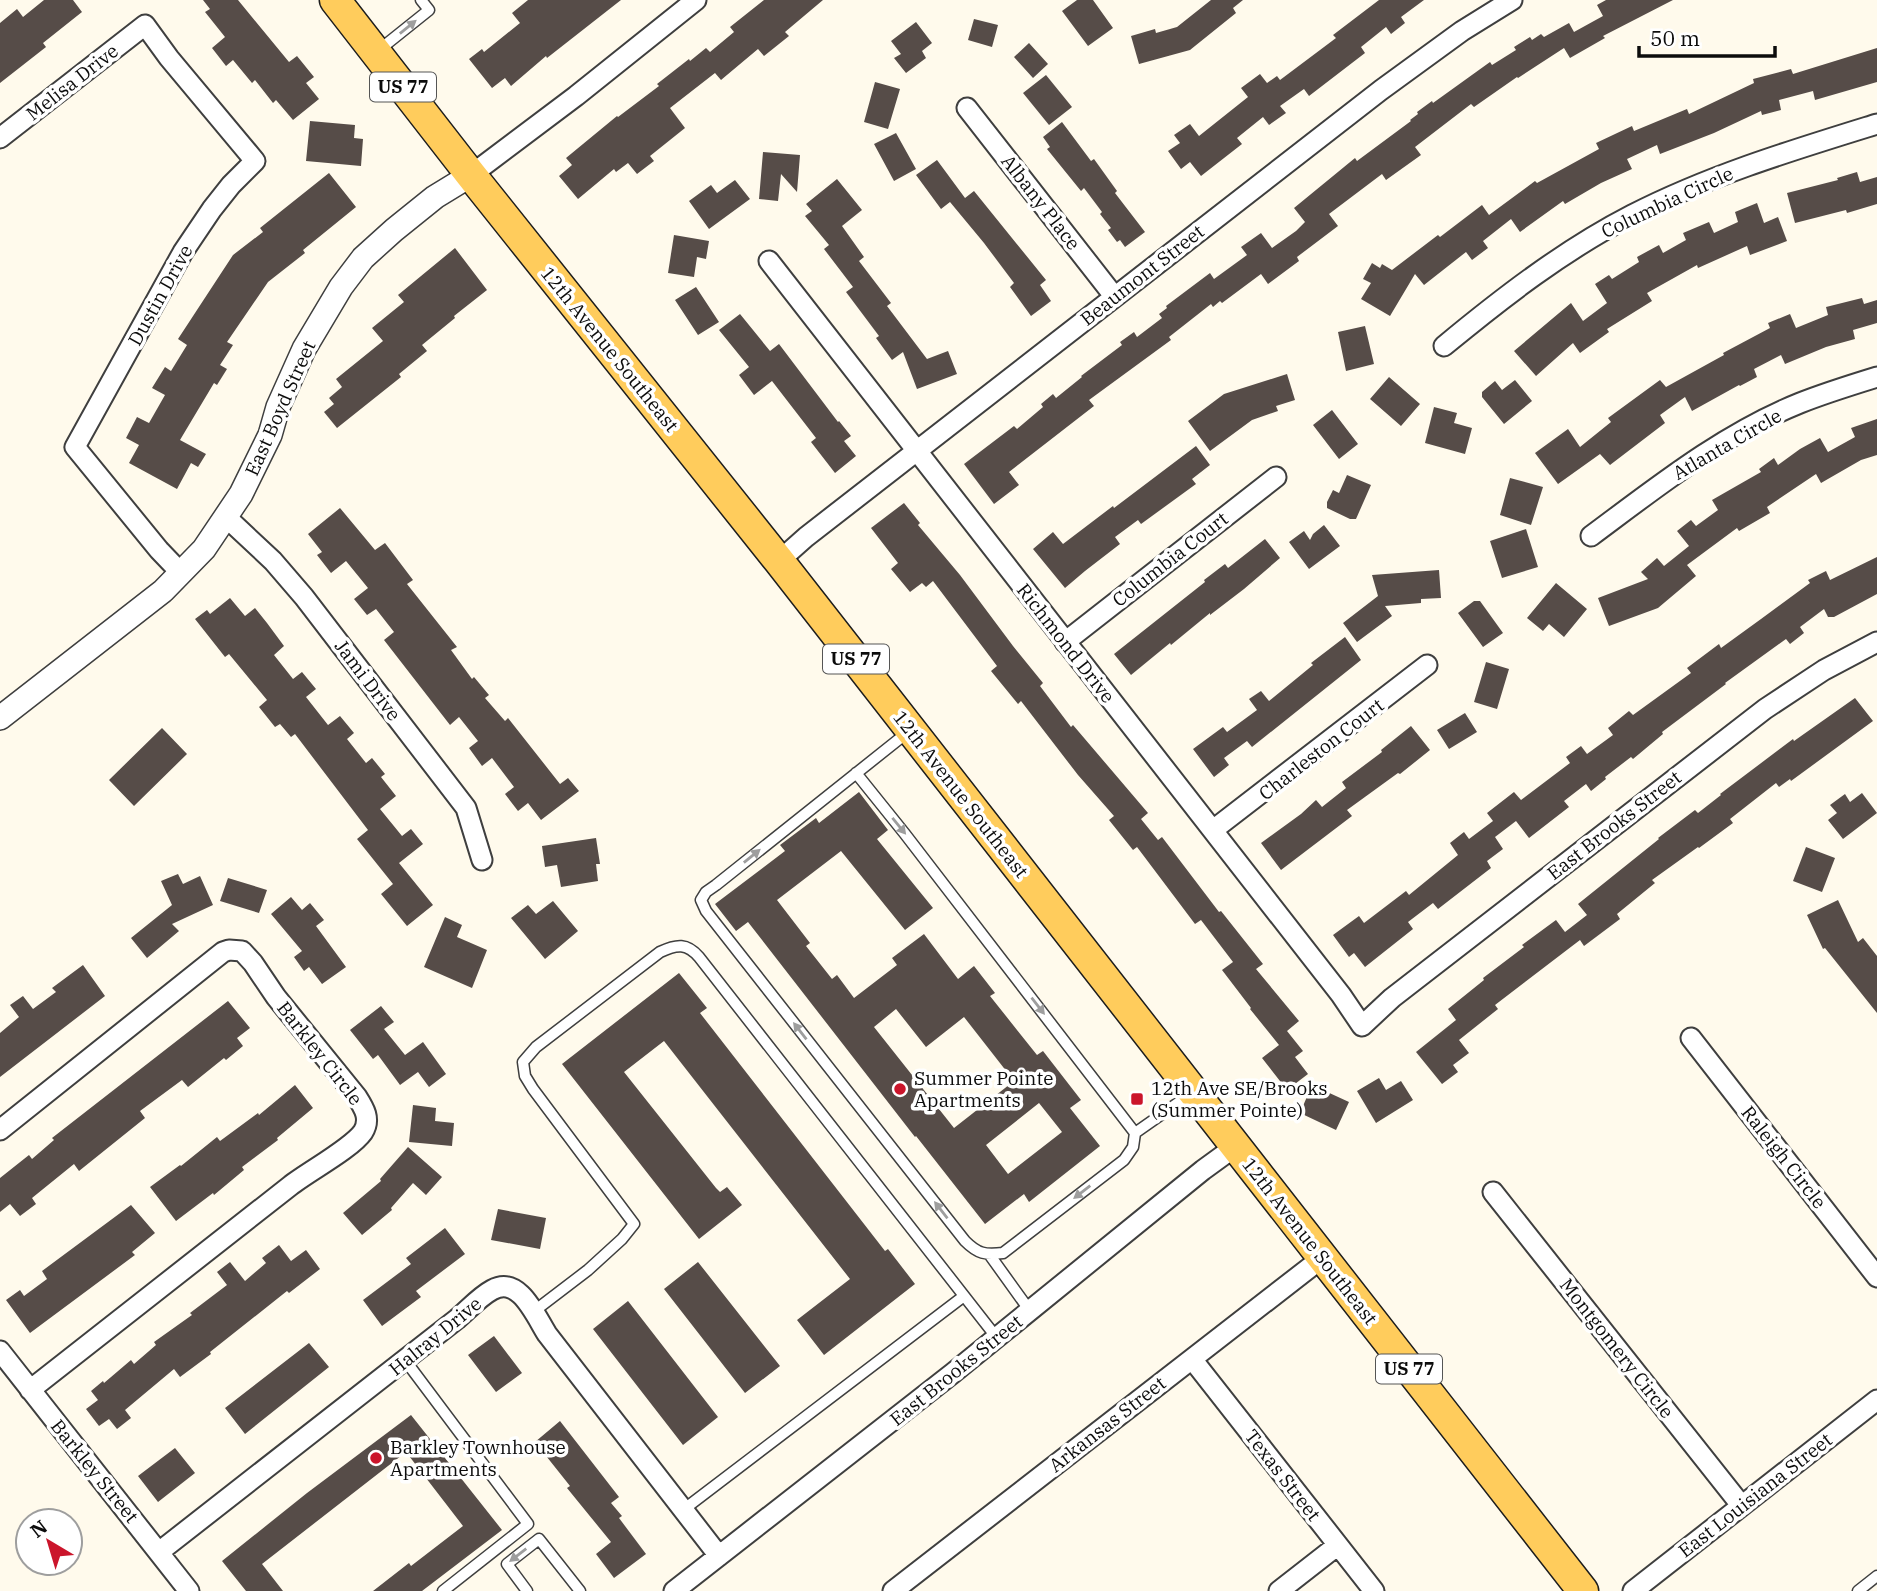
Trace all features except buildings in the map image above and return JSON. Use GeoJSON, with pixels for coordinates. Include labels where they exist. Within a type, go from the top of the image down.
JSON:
{"type":"FeatureCollection","features":[{"type":"Feature","properties":{"kind":"main road","name":"12th Avenue Southeast"},"geometry":{"type":"LineString","coordinates":[[339,1],[471,175],[779,561],[1583,1591]]}},
{"type":"Feature","properties":{"kind":"street","name":"East Boyd Street"},"geometry":{"type":"LineString","coordinates":[[0,718],[163,591],[204,549],[242,494],[257,464],[304,349],[341,287],[363,258],[435,197],[471,175],[576,96],[696,0]]}},
{"type":"Feature","properties":{"kind":"street","name":"Beaumont Street"},"geometry":{"type":"LineString","coordinates":[[779,561],[1114,296],[1381,90],[1462,31],[1512,0]]}},
{"type":"Feature","properties":{"kind":"street","name":"Melisa Drive"},"geometry":{"type":"LineString","coordinates":[[0,138],[145,26]]}},
{"type":"Feature","properties":{"kind":"street","name":"Dustin Drive"},"geometry":{"type":"LineString","coordinates":[[145,26],[255,160],[212,209],[183,252],[75,447],[181,573]]}},
{"type":"Feature","properties":{"kind":"street","name":"Albany Place"},"geometry":{"type":"LineString","coordinates":[[967,108],[1114,296]]}},
{"type":"Feature","properties":{"kind":"street","name":"Columbia Circle"},"geometry":{"type":"LineString","coordinates":[[1444,346],[1476,319],[1561,257],[1631,215],[1743,166],[1877,124]]}},
{"type":"Feature","properties":{"kind":"street","name":"Richmond Drive"},"geometry":{"type":"LineString","coordinates":[[769,261],[1341,995],[1362,1026]]}},
{"type":"Feature","properties":{"kind":"street","name":"Atlanta Circle"},"geometry":{"type":"LineString","coordinates":[[1591,536],[1666,480],[1730,438],[1800,403],[1877,377]]}},
{"type":"Feature","properties":{"kind":"street","name":"Columbia Court"},"geometry":{"type":"LineString","coordinates":[[1065,642],[1276,477]]}},
{"type":"Feature","properties":{"kind":"street","name":"Jami Drive"},"geometry":{"type":"LineString","coordinates":[[226,517],[273,561],[304,597],[466,808],[482,860]]}},
{"type":"Feature","properties":{"kind":"street","name":"East Brooks Street"},"geometry":{"type":"LineString","coordinates":[[1362,1026],[1392,998],[1765,709],[1824,670],[1877,642]]}},
{"type":"Feature","properties":{"kind":"street","name":"Charleston Court"},"geometry":{"type":"LineString","coordinates":[[1213,830],[1427,665]]}},
{"type":"Feature","properties":{"kind":"street","name":"Barkley Circle"},"geometry":{"type":"LineString","coordinates":[[0,1130],[229,950],[242,951],[253,963],[276,997],[357,1097],[367,1120],[361,1134],[352,1142],[294,1183],[30,1390]]}},
{"type":"Feature","properties":{"kind":"street","name":"Raleigh Circle"},"geometry":{"type":"LineString","coordinates":[[1691,1038],[1877,1277]]}},
{"type":"Feature","properties":{"kind":"street","name":"East Brooks Street"},"geometry":{"type":"LineString","coordinates":[[674,1591],[997,1338],[1236,1146]]}},
{"type":"Feature","properties":{"kind":"street","name":"Montgomery Circle"},"geometry":{"type":"LineString","coordinates":[[1493,1192],[1741,1505]]}},
{"type":"Feature","properties":{"kind":"street","name":"Arkansas Street"},"geometry":{"type":"LineString","coordinates":[[893,1591],[1322,1258]]}},
{"type":"Feature","properties":{"kind":"street","name":"Halray Drive"},"geometry":{"type":"LineString","coordinates":[[159,1552],[484,1296],[505,1286],[519,1292],[547,1334],[719,1556]]}},
{"type":"Feature","properties":{"kind":"street","name":"Barkley Street"},"geometry":{"type":"LineString","coordinates":[[0,1351],[190,1591]]}},
{"type":"Feature","properties":{"kind":"street","name":"Texas Street"},"geometry":{"type":"LineString","coordinates":[[1192,1359],[1374,1591]]}},
{"type":"Feature","properties":{"kind":"street","name":"East Louisiana Street"},"geometry":{"type":"LineString","coordinates":[[1633,1591],[1877,1399]]}},
{"type":"Feature","properties":{"kind":"street"},"geometry":{"type":"LineString","coordinates":[[1279,1591],[1338,1545]]}},
{"type":"Feature","properties":{"kind":"lane"},"geometry":{"type":"LineString","coordinates":[[376,53],[429,10],[421,0]]}},
{"type":"Feature","properties":{"kind":"lane"},"geometry":{"type":"LineString","coordinates":[[856,773],[1135,1133],[1133,1147],[1124,1160],[1003,1253],[975,1251],[965,1241],[706,911],[701,900],[706,892],[856,773],[911,730]]}},
{"type":"Feature","properties":{"kind":"lane"},"geometry":{"type":"LineString","coordinates":[[533,1312],[588,1270],[622,1239],[634,1224],[533,1089],[525,1076],[523,1062],[536,1047],[660,951],[674,945],[684,945],[699,957],[997,1338]]}},
{"type":"Feature","properties":{"kind":"lane"},"geometry":{"type":"LineString","coordinates":[[1135,1133],[1193,1091]]}},
{"type":"Feature","properties":{"kind":"lane"},"geometry":{"type":"LineString","coordinates":[[989,1254],[1030,1311]]}},
{"type":"Feature","properties":{"kind":"lane"},"geometry":{"type":"LineString","coordinates":[[683,1510],[964,1296]]}},
{"type":"Feature","properties":{"kind":"lane"},"geometry":{"type":"LineString","coordinates":[[405,1360],[528,1524],[443,1591]]}},
{"type":"Feature","properties":{"kind":"lane"},"geometry":{"type":"LineString","coordinates":[[527,1591],[507,1564],[539,1539],[580,1591]]}},
{"type":"Feature","properties":{"kind":"lane"},"geometry":{"type":"LineString","coordinates":[[1858,1591],[1877,1576]]}},
{"type":"Feature","properties":{"kind":"place","name":"Summer Pointe Apartments"},"geometry":{"type":"Point","coordinates":[900,1089]}},
{"type":"Feature","properties":{"kind":"place","name":"12th Ave SE/Brooks (Summer Pointe)"},"geometry":{"type":"Point","coordinates":[1137,1099]}},
{"type":"Feature","properties":{"kind":"place","name":"Barkley Townhouse Apartments"},"geometry":{"type":"Point","coordinates":[376,1458]}}]}
